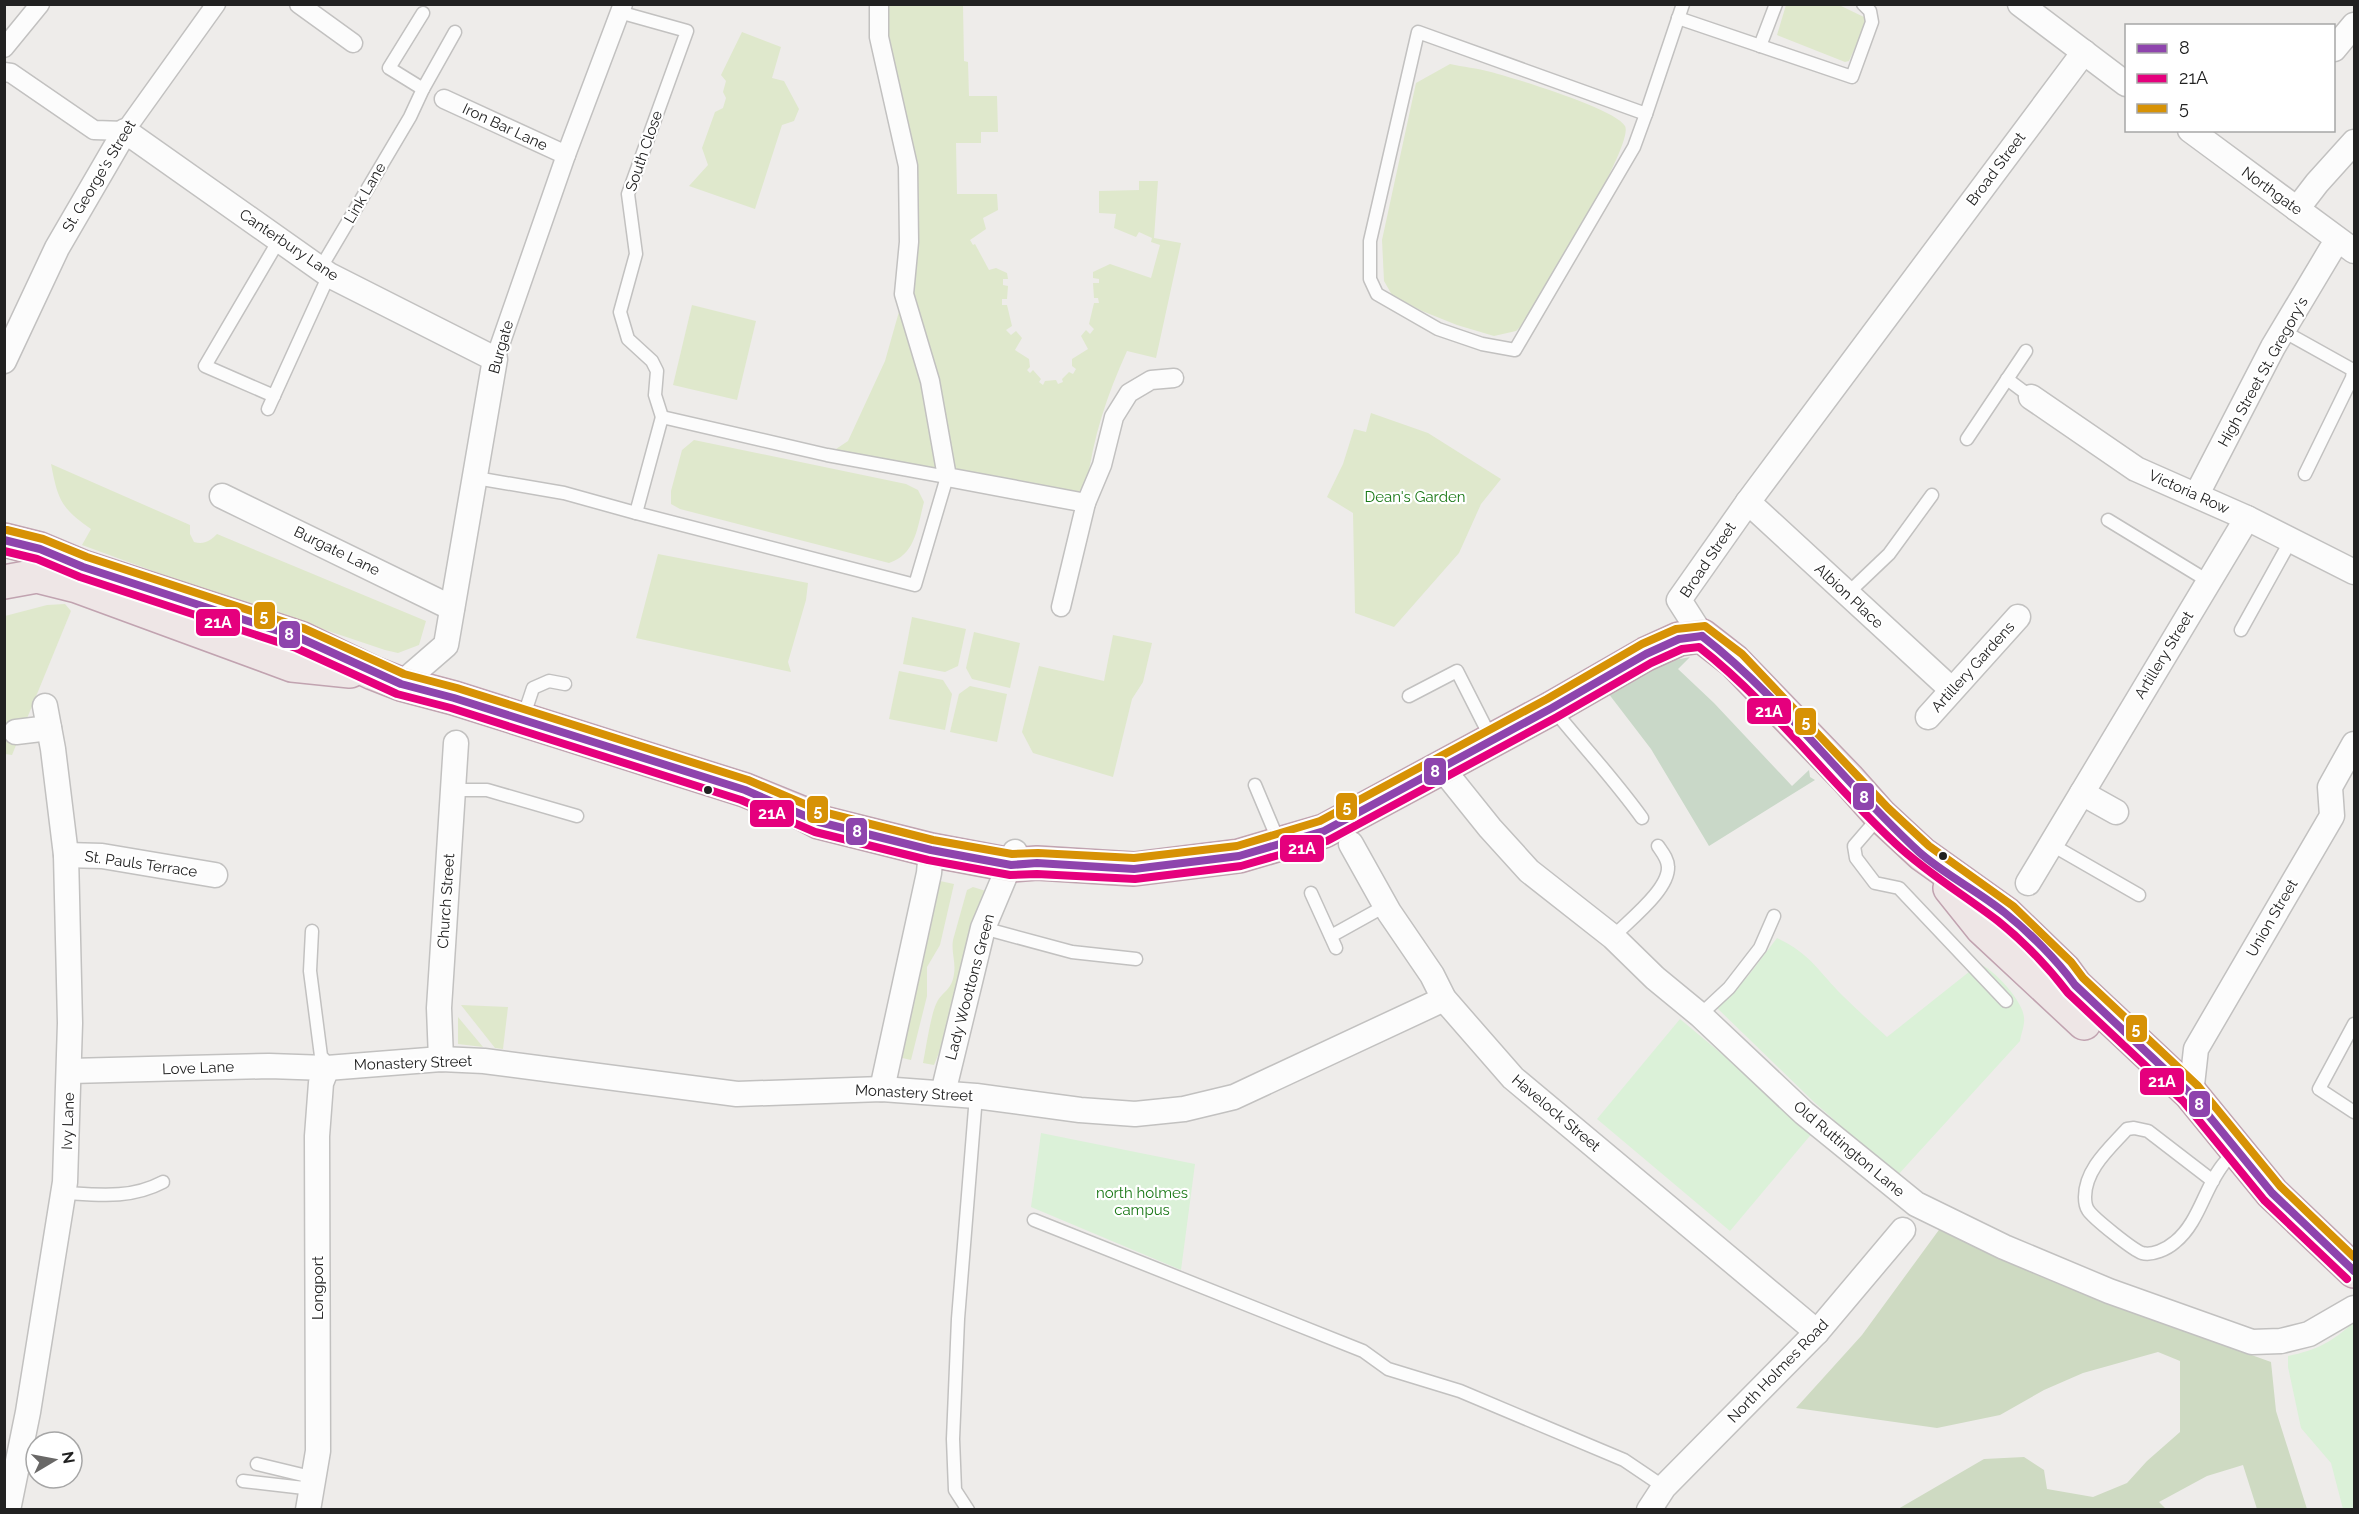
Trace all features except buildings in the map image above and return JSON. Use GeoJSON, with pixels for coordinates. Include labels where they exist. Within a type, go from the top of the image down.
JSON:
{"type":"FeatureCollection","features":[{"type":"Feature","properties":{"kind":"highway"},"geometry":{"type":"LineString","coordinates":[[4,540],[40,549],[83,567],[300,638],[387,678],[745,790],[819,822],[931,850],[1134,870],[1239,856],[1281,846],[1324,831],[1552,708],[1646,654],[1679,639],[1702,636],[1734,661],[1880,815],[1922,854],[2006,914],[2064,970],[2075,985],[2191,1094],[2272,1193],[2355,1271]]}},
{"type":"Feature","properties":{"kind":"highway"},"geometry":{"type":"LineString","coordinates":[[4,582],[37,576],[57,581],[91,591],[292,665],[387,678]]}},
{"type":"Feature","properties":{"kind":"highway"},"geometry":{"type":"LineString","coordinates":[[745,790],[817,799],[1021,859]]}},
{"type":"Feature","properties":{"kind":"highway"},"geometry":{"type":"LineString","coordinates":[[1922,854],[1982,928],[2145,1079],[2219,1171],[2272,1193]]}},
{"type":"Feature","properties":{"kind":"street"},"geometry":{"type":"LineString","coordinates":[[4,48],[40,4]]}},
{"type":"Feature","properties":{"kind":"street","name":"St. George's Street"},"geometry":{"type":"LineString","coordinates":[[4,361],[57,248],[125,131],[216,4]]}},
{"type":"Feature","properties":{"kind":"street"},"geometry":{"type":"LineString","coordinates":[[299,4],[353,43]]}},
{"type":"Feature","properties":{"kind":"street"},"geometry":{"type":"LineString","coordinates":[[879,4],[879,37],[908,166],[909,242],[904,294],[930,381],[947,477],[1086,503]]}},
{"type":"Feature","properties":{"kind":"street"},"geometry":{"type":"LineString","coordinates":[[2020,4],[2047,12],[2084,52],[2125,83]]}},
{"type":"Feature","properties":{"kind":"street","name":"Burgate"},"geometry":{"type":"LineString","coordinates":[[387,678],[446,645],[495,359],[616,7]]}},
{"type":"Feature","properties":{"kind":"street"},"geometry":{"type":"LineString","coordinates":[[2335,48],[2355,25]]}},
{"type":"Feature","properties":{"kind":"street","name":"Broad Street"},"geometry":{"type":"LineString","coordinates":[[1702,636],[1679,600],[1748,502],[2084,52]]}},
{"type":"Feature","properties":{"kind":"street"},"geometry":{"type":"LineString","coordinates":[[4,72],[11,73],[94,130],[125,131]]}},
{"type":"Feature","properties":{"kind":"street","name":"Iron Bar Lane"},"geometry":{"type":"LineString","coordinates":[[444,99],[567,155]]}},
{"type":"Feature","properties":{"kind":"street","name":"Canterbury Lane"},"geometry":{"type":"LineString","coordinates":[[125,131],[325,272],[495,359]]}},
{"type":"Feature","properties":{"kind":"street","name":"Northgate"},"geometry":{"type":"LineString","coordinates":[[2193,132],[2297,209],[2343,251]]}},
{"type":"Feature","properties":{"kind":"street"},"geometry":{"type":"LineString","coordinates":[[2297,209],[2317,183],[2355,142]]}},
{"type":"Feature","properties":{"kind":"street","name":"High Street St. Gregory's"},"geometry":{"type":"LineString","coordinates":[[2197,494],[2283,331],[2343,251]]}},
{"type":"Feature","properties":{"kind":"street"},"geometry":{"type":"LineString","coordinates":[[1061,607],[1086,503],[1102,465],[1114,417],[1129,393],[1150,380],[1174,378]]}},
{"type":"Feature","properties":{"kind":"street","name":"Victoria Row"},"geometry":{"type":"LineString","coordinates":[[2031,397],[2136,469],[2197,494],[2355,572]]}},
{"type":"Feature","properties":{"kind":"street","name":"Burgate Lane"},"geometry":{"type":"LineString","coordinates":[[222,496],[452,608]]}},
{"type":"Feature","properties":{"kind":"street","name":"Albion Place"},"geometry":{"type":"LineString","coordinates":[[1748,502],[1951,689]]}},
{"type":"Feature","properties":{"kind":"street","name":"Artillery Street"},"geometry":{"type":"LineString","coordinates":[[2028,883],[2247,518]]}},
{"type":"Feature","properties":{"kind":"street","name":"Artillery Gardens"},"geometry":{"type":"LineString","coordinates":[[1928,717],[2018,617]]}},
{"type":"Feature","properties":{"kind":"street","name":"Ivy Lane"},"geometry":{"type":"LineString","coordinates":[[8,1509],[28,1412],[65,1193],[70,1071],[66,855],[47,717],[16,732]]}},
{"type":"Feature","properties":{"kind":"street","name":"Church Street"},"geometry":{"type":"LineString","coordinates":[[441,1059],[439,1008],[456,743]]}},
{"type":"Feature","properties":{"kind":"street","name":"Union Street"},"geometry":{"type":"LineString","coordinates":[[2191,1094],[2196,1049],[2332,816],[2330,787],[2355,744]]}},
{"type":"Feature","properties":{"kind":"street","name":"Old Ruttington Lane"},"geometry":{"type":"LineString","coordinates":[[1442,766],[1490,828],[1529,871],[1613,937],[1804,1113],[1916,1204],[2133,1307],[2252,1342],[2281,1341],[2309,1334],[2355,1308]]}},
{"type":"Feature","properties":{"kind":"street"},"geometry":{"type":"LineString","coordinates":[[2082,793],[2116,812]]}},
{"type":"Feature","properties":{"kind":"street","name":"Havelock Street"},"geometry":{"type":"LineString","coordinates":[[1351,844],[1385,906],[1432,975],[1444,999],[1513,1078],[1818,1332]]}},
{"type":"Feature","properties":{"kind":"street"},"geometry":{"type":"LineString","coordinates":[[882,1089],[929,873],[931,850]]}},
{"type":"Feature","properties":{"kind":"street","name":"St. Pauls Terrace"},"geometry":{"type":"LineString","coordinates":[[66,855],[102,856],[215,875]]}},
{"type":"Feature","properties":{"kind":"street","name":"Lady Woottons Green"},"geometry":{"type":"LineString","coordinates":[[943,1093],[983,928],[1021,859]]}},
{"type":"Feature","properties":{"kind":"street","name":"Monastery Street"},"geometry":{"type":"LineString","coordinates":[[328,1067],[441,1059],[484,1061],[737,1094],[882,1089],[976,1096],[1080,1110],[1135,1114],[1184,1109],[1234,1097],[1444,999]]}},
{"type":"Feature","properties":{"kind":"street","name":"Love Lane"},"geometry":{"type":"LineString","coordinates":[[70,1071],[269,1066],[328,1067]]}},
{"type":"Feature","properties":{"kind":"street","name":"Longport"},"geometry":{"type":"LineString","coordinates":[[312,1492],[318,1451],[318,1120],[321,1083],[328,1067]]}},
{"type":"Feature","properties":{"kind":"street","name":"North Holmes Road"},"geometry":{"type":"LineString","coordinates":[[1649,1509],[1664,1487],[1818,1332],[1904,1230]]}},
{"type":"Feature","properties":{"kind":"lane"},"geometry":{"type":"LineString","coordinates":[[1646,114],[1418,32],[1370,241],[1370,279],[1377,294],[1438,329],[1482,344],[1515,350],[1634,147],[1646,114],[1683,4]]}},
{"type":"Feature","properties":{"kind":"lane"},"geometry":{"type":"LineString","coordinates":[[1760,46],[1776,4]]}},
{"type":"Feature","properties":{"kind":"lane"},"geometry":{"type":"LineString","coordinates":[[1678,18],[1852,77],[1872,22],[1870,11],[1863,4]]}},
{"type":"Feature","properties":{"kind":"lane","name":"South Close"},"geometry":{"type":"LineString","coordinates":[[616,7],[640,18],[687,31],[628,194],[636,254],[620,312],[628,339],[652,361],[657,371],[655,395],[662,417]]}},
{"type":"Feature","properties":{"kind":"lane"},"geometry":{"type":"LineString","coordinates":[[423,13],[389,68],[423,89]]}},
{"type":"Feature","properties":{"kind":"lane","name":"Link Lane"},"geometry":{"type":"LineString","coordinates":[[268,409],[325,272],[455,32]]}},
{"type":"Feature","properties":{"kind":"lane"},"geometry":{"type":"LineString","coordinates":[[274,396],[205,366],[279,240]]}},
{"type":"Feature","properties":{"kind":"lane"},"geometry":{"type":"LineString","coordinates":[[2283,331],[2353,370],[2352,378],[2305,474]]}},
{"type":"Feature","properties":{"kind":"lane"},"geometry":{"type":"LineString","coordinates":[[1967,439],[2026,351]]}},
{"type":"Feature","properties":{"kind":"lane"},"geometry":{"type":"LineString","coordinates":[[2007,379],[2031,397]]}},
{"type":"Feature","properties":{"kind":"lane"},"geometry":{"type":"LineString","coordinates":[[476,478],[564,494],[636,513],[915,585],[947,477],[827,454],[662,417],[636,513]]}},
{"type":"Feature","properties":{"kind":"lane"},"geometry":{"type":"LineString","coordinates":[[1847,594],[1889,554],[1932,495]]}},
{"type":"Feature","properties":{"kind":"lane"},"geometry":{"type":"LineString","coordinates":[[2108,520],[2208,582]]}},
{"type":"Feature","properties":{"kind":"lane"},"geometry":{"type":"LineString","coordinates":[[2241,630],[2291,540]]}},
{"type":"Feature","properties":{"kind":"lane"},"geometry":{"type":"LineString","coordinates":[[1408,696],[1457,671],[1492,740]]}},
{"type":"Feature","properties":{"kind":"lane"},"geometry":{"type":"LineString","coordinates":[[523,720],[533,688],[549,681],[565,684]]}},
{"type":"Feature","properties":{"kind":"lane"},"geometry":{"type":"LineString","coordinates":[[1552,708],[1613,778],[1642,818]]}},
{"type":"Feature","properties":{"kind":"lane"},"geometry":{"type":"LineString","coordinates":[[1255,785],[1281,846]]}},
{"type":"Feature","properties":{"kind":"lane"},"geometry":{"type":"LineString","coordinates":[[453,790],[487,790],[577,816]]}},
{"type":"Feature","properties":{"kind":"lane"},"geometry":{"type":"LineString","coordinates":[[1880,815],[1854,846],[1856,858],[1875,883],[1899,888],[2006,1001]]}},
{"type":"Feature","properties":{"kind":"lane"},"geometry":{"type":"LineString","coordinates":[[2052,845],[2139,895]]}},
{"type":"Feature","properties":{"kind":"lane"},"geometry":{"type":"LineString","coordinates":[[1613,937],[1659,891],[1666,879],[1668,867],[1665,856],[1658,846]]}},
{"type":"Feature","properties":{"kind":"lane"},"geometry":{"type":"LineString","coordinates":[[1311,893],[1333,942],[1385,906]]}},
{"type":"Feature","properties":{"kind":"lane"},"geometry":{"type":"LineString","coordinates":[[1700,1015],[1729,988],[1760,948],[1774,916]]}},
{"type":"Feature","properties":{"kind":"lane"},"geometry":{"type":"LineString","coordinates":[[983,928],[1072,952],[1136,959]]}},
{"type":"Feature","properties":{"kind":"lane"},"geometry":{"type":"LineString","coordinates":[[312,931],[310,971],[321,1056],[328,1067]]}},
{"type":"Feature","properties":{"kind":"lane"},"geometry":{"type":"LineString","coordinates":[[2355,1024],[2319,1089],[2355,1112]]}},
{"type":"Feature","properties":{"kind":"lane"},"geometry":{"type":"LineString","coordinates":[[968,1509],[956,1491],[953,1439],[958,1319],[976,1096]]}},
{"type":"Feature","properties":{"kind":"lane"},"geometry":{"type":"LineString","coordinates":[[2127,1129],[2148,1131],[2219,1171],[2186,1230],[2175,1242],[2158,1252],[2142,1253],[2096,1220],[2086,1209],[2085,1196],[2094,1167],[2127,1129]]}},
{"type":"Feature","properties":{"kind":"lane"},"geometry":{"type":"LineString","coordinates":[[65,1193],[120,1196],[148,1190],[163,1182]]}},
{"type":"Feature","properties":{"kind":"lane"},"geometry":{"type":"LineString","coordinates":[[1034,1220],[1363,1351],[1388,1369],[1460,1391],[1613,1455],[1635,1466],[1664,1487]]}},
{"type":"Feature","properties":{"kind":"lane"},"geometry":{"type":"LineString","coordinates":[[257,1464],[312,1492]]}},
{"type":"Feature","properties":{"kind":"lane"},"geometry":{"type":"LineString","coordinates":[[243,1481],[312,1492]]}},
{"type":"Feature","properties":{"kind":"green space"},"geometry":{"type":"Polygon","coordinates":[[[879,5],[963,5],[964,61],[968,62],[969,96],[997,96],[998,132],[981,132],[981,143],[956,143],[957,194],[997,194],[998,210],[983,218],[986,229],[970,240],[973,245],[975,244],[989,270],[996,268],[1007,273],[1008,279],[1003,279],[1003,285],[1008,286],[1007,299],[1002,299],[1002,305],[1007,305],[1012,326],[1006,330],[1011,335],[1016,331],[1022,338],[1015,350],[1029,359],[1030,367],[1027,370],[1030,373],[1033,370],[1043,385],[1045,381],[1056,380],[1058,384],[1063,382],[1062,379],[1069,372],[1073,374],[1076,369],[1072,366],[1072,359],[1088,349],[1081,336],[1086,330],[1090,334],[1094,329],[1089,324],[1094,303],[1099,303],[1098,298],[1094,298],[1093,283],[1099,283],[1099,279],[1093,278],[1093,272],[1110,264],[1151,278],[1160,245],[1151,242],[1152,238],[1139,232],[1136,237],[1114,228],[1116,214],[1099,213],[1099,191],[1139,190],[1139,181],[1158,181],[1154,238],[1181,243],[1156,358],[1127,351],[1102,416],[1087,485],[1069,500],[827,455],[848,441],[885,361],[904,294],[909,242],[879,5]]]}},
{"type":"Feature","properties":{"kind":"green space"},"geometry":{"type":"Polygon","coordinates":[[[1786,5],[1839,5],[1866,18],[1867,21],[1849,61],[1845,62],[1777,35],[1786,5]]]}},
{"type":"Feature","properties":{"kind":"green space"},"geometry":{"type":"Polygon","coordinates":[[[742,32],[781,47],[772,78],[784,81],[799,109],[794,121],[782,125],[755,209],[689,186],[708,165],[702,148],[715,112],[723,108],[726,98],[723,92],[726,81],[721,75],[742,32]]]}},
{"type":"Feature","properties":{"kind":"green space"},"geometry":{"type":"Polygon","coordinates":[[[1450,64],[1481,69],[1563,95],[1604,111],[1625,126],[1624,139],[1616,161],[1602,189],[1526,321],[1516,331],[1494,336],[1422,311],[1392,295],[1384,281],[1382,240],[1416,83],[1450,64]]]}},
{"type":"Feature","properties":{"kind":"green space"},"geometry":{"type":"Polygon","coordinates":[[[692,305],[756,321],[737,400],[673,385],[692,305]]]}},
{"type":"Feature","properties":{"kind":"green space","name":"Dean's Garden"},"geometry":{"type":"Polygon","coordinates":[[[1371,413],[1428,433],[1501,479],[1481,504],[1459,553],[1394,627],[1355,613],[1353,513],[1327,497],[1343,464],[1354,429],[1366,432],[1371,413]]]}},
{"type":"Feature","properties":{"kind":"green space"},"geometry":{"type":"Polygon","coordinates":[[[694,440],[906,484],[918,490],[924,502],[914,539],[905,553],[889,563],[680,509],[671,504],[671,491],[682,450],[694,440]]]}},
{"type":"Feature","properties":{"kind":"green space"},"geometry":{"type":"Polygon","coordinates":[[[51,464],[190,525],[190,534],[194,542],[207,542],[217,534],[426,621],[419,645],[398,653],[385,650],[194,586],[82,545],[91,529],[73,515],[62,502],[51,464]]]}},
{"type":"Feature","properties":{"kind":"green space"},"geometry":{"type":"Polygon","coordinates":[[[658,554],[808,583],[806,600],[788,662],[791,672],[636,638],[658,554]]]}},
{"type":"Feature","properties":{"kind":"green space"},"geometry":{"type":"Polygon","coordinates":[[[65,604],[71,611],[12,755],[5,754],[5,616],[47,605],[65,604]]]}},
{"type":"Feature","properties":{"kind":"green space"},"geometry":{"type":"Polygon","coordinates":[[[912,617],[966,629],[958,666],[945,672],[903,664],[912,617]]]}},
{"type":"Feature","properties":{"kind":"green space"},"geometry":{"type":"Polygon","coordinates":[[[974,632],[1020,643],[1010,688],[972,679],[966,668],[974,632]]]}},
{"type":"Feature","properties":{"kind":"green space"},"geometry":{"type":"Polygon","coordinates":[[[1113,635],[1152,643],[1143,682],[1132,699],[1113,777],[1033,753],[1022,732],[1039,666],[1104,681],[1113,635]]]}},
{"type":"Feature","properties":{"kind":"green space"},"geometry":{"type":"Polygon","coordinates":[[[1690,657],[1678,669],[1714,703],[1792,786],[1809,770],[1810,777],[1815,780],[1709,846],[1651,749],[1605,689],[1670,661],[1690,657]]]}},
{"type":"Feature","properties":{"kind":"green space"},"geometry":{"type":"Polygon","coordinates":[[[899,671],[943,680],[952,694],[945,730],[889,719],[899,671]]]}},
{"type":"Feature","properties":{"kind":"green space"},"geometry":{"type":"Polygon","coordinates":[[[970,686],[1007,694],[997,742],[950,732],[959,694],[970,686]]]}},
{"type":"Feature","properties":{"kind":"green space"},"geometry":{"type":"Polygon","coordinates":[[[940,881],[954,884],[940,945],[927,967],[927,996],[911,1060],[898,1057],[940,881]]]}},
{"type":"Feature","properties":{"kind":"green space"},"geometry":{"type":"Polygon","coordinates":[[[973,887],[989,892],[943,1043],[934,1065],[923,1063],[935,1007],[953,979],[953,940],[967,890],[973,887]]]}},
{"type":"Feature","properties":{"kind":"green space"},"geometry":{"type":"Polygon","coordinates":[[[1777,938],[1806,957],[1887,1037],[1979,964],[1992,972],[2019,1003],[2024,1021],[2020,1041],[1897,1176],[1814,1102],[1717,1008],[1748,976],[1777,938]]]}},
{"type":"Feature","properties":{"kind":"green space"},"geometry":{"type":"Polygon","coordinates":[[[461,1005],[508,1007],[503,1049],[495,1048],[461,1005]]]}},
{"type":"Feature","properties":{"kind":"green space"},"geometry":{"type":"Polygon","coordinates":[[[458,1017],[483,1047],[458,1044],[458,1017]]]}},
{"type":"Feature","properties":{"kind":"green space"},"geometry":{"type":"Polygon","coordinates":[[[1680,1019],[1814,1131],[1730,1231],[1597,1119],[1680,1019]]]}},
{"type":"Feature","properties":{"kind":"green space","name":"north holmes campus"},"geometry":{"type":"Polygon","coordinates":[[[1041,1133],[1195,1164],[1181,1270],[1031,1207],[1041,1133]]]}},
{"type":"Feature","properties":{"kind":"green space"},"geometry":{"type":"Polygon","coordinates":[[[1944,1223],[2179,1329],[2271,1362],[2276,1411],[2307,1509],[2257,1509],[2243,1465],[2207,1476],[2159,1502],[2166,1509],[1898,1509],[1984,1459],[2024,1457],[2044,1470],[2047,1489],[2093,1497],[2127,1483],[2147,1461],[2180,1432],[2180,1361],[2158,1352],[2083,1373],[2044,1390],[2000,1415],[1937,1428],[1796,1408],[1862,1335],[1944,1223]]]}},
{"type":"Feature","properties":{"kind":"green space"},"geometry":{"type":"Polygon","coordinates":[[[2354,1322],[2354,1509],[2343,1509],[2331,1463],[2301,1428],[2288,1367],[2288,1356],[2324,1344],[2354,1322]]]}},
{"type":"Feature","properties":{"kind":"transit line","name":"5"},"geometry":{"type":"LineString","coordinates":[[7,530],[43,539],[87,557],[303,628],[404,674],[457,688],[748,780],[823,812],[933,840],[1012,854],[1038,853],[1134,858],[1237,846],[1320,821],[1547,699],[1642,644],[1676,629],[1705,626],[1742,654],[1888,808],[1929,846],[2013,906],[2071,962],[2083,978],[2198,1086],[2280,1186],[2354,1257]]}},
{"type":"Feature","properties":{"kind":"transit line","name":"8"},"geometry":{"type":"LineString","coordinates":[[4,540],[40,549],[83,567],[300,638],[401,684],[454,698],[745,790],[819,822],[931,850],[1011,865],[1037,863],[1134,869],[1239,856],[1324,831],[1552,708],[1646,654],[1679,639],[1702,636]]}},
{"type":"Feature","properties":{"kind":"transit line","name":"21A"},"geometry":{"type":"LineString","coordinates":[[4,551],[37,559],[80,577],[296,648],[397,694],[451,708],[741,800],[815,832],[928,860],[1010,875],[1037,874],[1135,879],[1241,866],[1327,841],[1557,717],[1651,663],[1682,649],[1699,647],[1751,693],[1871,820],[1908,855],[1998,921],[2026,946],[2068,993],[2183,1101],[2264,1200],[2347,1279]]}},
{"type":"Feature","properties":{"kind":"transit line","name":"8"},"geometry":{"type":"LineString","coordinates":[[1702,636],[1760,687],[1919,852],[1995,905],[2033,938],[2075,985],[2191,1094],[2272,1193],[2354,1271]]}}]}
